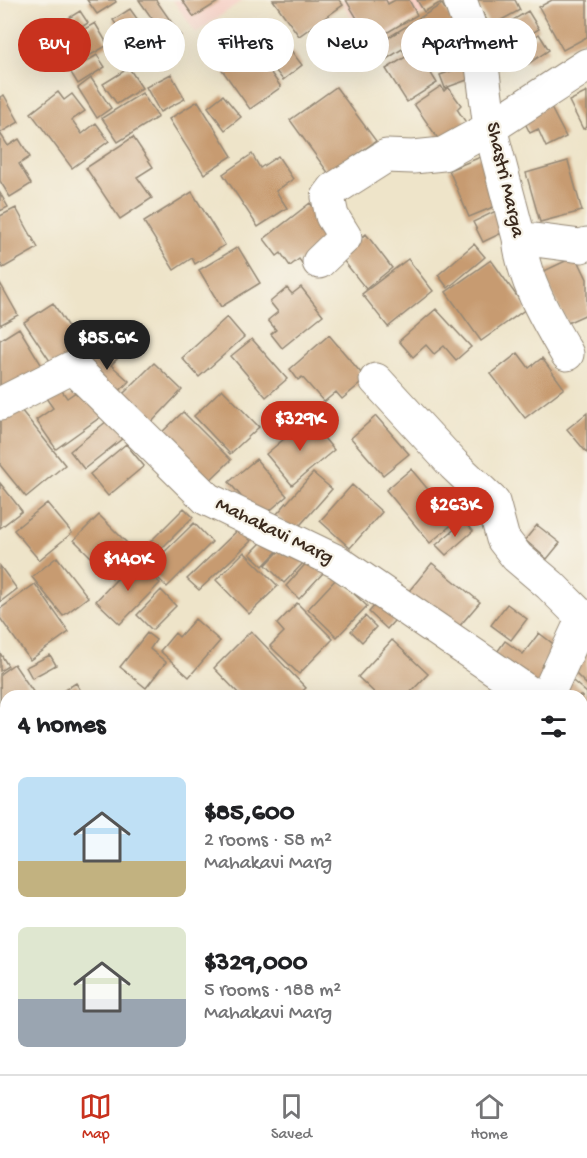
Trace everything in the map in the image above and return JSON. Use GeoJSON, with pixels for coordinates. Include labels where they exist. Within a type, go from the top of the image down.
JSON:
{"type":"FeatureCollection","features":[{"type":"Feature","properties":{"kind":"street","name":"Shastri Marga"},"geometry":{"type":"LineString","coordinates":[[460,0],[481,58],[490,128],[519,238],[520,257],[542,311],[567,354]]}},
{"type":"Feature","properties":{"kind":"street"},"geometry":{"type":"LineString","coordinates":[[319,262],[345,237],[332,216],[328,197],[334,189],[386,156],[413,157],[443,154],[490,128],[587,65]]}},
{"type":"Feature","properties":{"kind":"street"},"geometry":{"type":"LineString","coordinates":[[519,238],[581,246],[587,244]]}},
{"type":"Feature","properties":{"kind":"street","name":"Mahakavi Marg"},"geometry":{"type":"LineString","coordinates":[[0,404],[71,368],[75,369],[207,499],[338,562],[525,690]]}},
{"type":"Feature","properties":{"kind":"street"},"geometry":{"type":"LineString","coordinates":[[376,380],[454,465],[493,502],[502,539],[517,557],[585,617],[550,690]]}},
{"type":"Feature","properties":{"kind":"shaded area"},"geometry":{"type":"Polygon","coordinates":[[[173,0],[243,0],[217,18],[197,18],[196,33],[173,0]]]}},
{"type":"Feature","properties":{"kind":"shaded area"},"geometry":{"type":"Polygon","coordinates":[[[341,0],[445,0],[415,18],[401,18],[401,26],[389,33],[389,18],[352,18],[341,0]]]}},
{"type":"Feature","properties":{"kind":"building"},"geometry":{"type":"Polygon","coordinates":[[[87,0],[115,0],[116,2],[97,14],[87,0]]]}},
{"type":"Feature","properties":{"kind":"building"},"geometry":{"type":"Polygon","coordinates":[[[139,0],[156,0],[168,18],[152,18],[139,0]]]}},
{"type":"Feature","properties":{"kind":"building"},"geometry":{"type":"Polygon","coordinates":[[[182,0],[221,0],[194,17],[182,0]]]}},
{"type":"Feature","properties":{"kind":"building"},"geometry":{"type":"Polygon","coordinates":[[[273,0],[339,0],[343,5],[325,18],[306,18],[306,31],[299,36],[294,29],[294,18],[286,18],[273,0]]]}},
{"type":"Feature","properties":{"kind":"building"},"geometry":{"type":"Polygon","coordinates":[[[346,0],[386,0],[388,4],[395,0],[409,0],[417,15],[412,18],[401,18],[401,24],[389,31],[389,18],[357,18],[346,0]]]}},
{"type":"Feature","properties":{"kind":"building"},"geometry":{"type":"Polygon","coordinates":[[[417,0],[445,0],[424,12],[417,0]]]}},
{"type":"Feature","properties":{"kind":"building"},"geometry":{"type":"Polygon","coordinates":[[[476,0],[515,0],[520,10],[505,18],[486,18],[476,0]]]}},
{"type":"Feature","properties":{"kind":"building"},"geometry":{"type":"Polygon","coordinates":[[[552,0],[587,0],[587,37],[563,50],[539,7],[552,0]]]}},
{"type":"Feature","properties":{"kind":"building"},"geometry":{"type":"Polygon","coordinates":[[[442,4],[451,18],[420,18],[442,4]]]}},
{"type":"Feature","properties":{"kind":"building"},"geometry":{"type":"Polygon","coordinates":[[[130,9],[137,18],[116,18],[130,9]]]}},
{"type":"Feature","properties":{"kind":"building"},"geometry":{"type":"Polygon","coordinates":[[[80,11],[85,18],[69,18],[80,11]]]}},
{"type":"Feature","properties":{"kind":"building"},"geometry":{"type":"Polygon","coordinates":[[[528,11],[532,18],[516,18],[528,11]]]}},
{"type":"Feature","properties":{"kind":"building"},"geometry":{"type":"Polygon","coordinates":[[[95,23],[103,37],[103,48],[91,55],[91,25],[95,23]]]}},
{"type":"Feature","properties":{"kind":"building"},"geometry":{"type":"Polygon","coordinates":[[[401,30],[401,50],[389,57],[389,37],[401,30]]]}},
{"type":"Feature","properties":{"kind":"building"},"geometry":{"type":"Polygon","coordinates":[[[539,34],[549,50],[537,58],[537,35],[539,34]]]}},
{"type":"Feature","properties":{"kind":"building"},"geometry":{"type":"Polygon","coordinates":[[[294,54],[302,65],[294,71],[294,54]]]}},
{"type":"Feature","properties":{"kind":"building"},"geometry":{"type":"Polygon","coordinates":[[[97,55],[103,68],[78,84],[71,72],[91,72],[91,59],[97,55]]]}},
{"type":"Feature","properties":{"kind":"building"},"geometry":{"type":"Polygon","coordinates":[[[401,60],[401,72],[430,72],[437,83],[407,102],[388,72],[389,67],[401,60]]]}},
{"type":"Feature","properties":{"kind":"building"},"geometry":{"type":"Polygon","coordinates":[[[122,72],[132,72],[142,88],[117,104],[103,84],[122,72]]]}},
{"type":"Feature","properties":{"kind":"building"},"geometry":{"type":"Polygon","coordinates":[[[224,72],[270,72],[281,87],[250,109],[224,72]]]}},
{"type":"Feature","properties":{"kind":"building"},"geometry":{"type":"Polygon","coordinates":[[[277,72],[293,72],[283,80],[277,72]]]}},
{"type":"Feature","properties":{"kind":"building"},"geometry":{"type":"Polygon","coordinates":[[[448,72],[467,72],[470,79],[445,88],[440,75],[448,72]]]}},
{"type":"Feature","properties":{"kind":"building"},"geometry":{"type":"Polygon","coordinates":[[[171,74],[185,99],[160,112],[146,87],[171,74]]]}},
{"type":"Feature","properties":{"kind":"building"},"geometry":{"type":"Polygon","coordinates":[[[91,78],[111,108],[97,118],[78,88],[91,78]]]}},
{"type":"Feature","properties":{"kind":"building"},"geometry":{"type":"Polygon","coordinates":[[[441,86],[444,91],[448,87],[461,105],[457,109],[467,124],[441,143],[414,104],[441,86]]]}},
{"type":"Feature","properties":{"kind":"building"},"geometry":{"type":"Polygon","coordinates":[[[336,87],[376,141],[329,174],[290,120],[336,87]]]}},
{"type":"Feature","properties":{"kind":"building"},"geometry":{"type":"Polygon","coordinates":[[[58,92],[64,100],[72,94],[85,111],[72,120],[82,134],[96,123],[109,141],[72,168],[31,113],[58,92]]]}},
{"type":"Feature","properties":{"kind":"building"},"geometry":{"type":"Polygon","coordinates":[[[587,92],[587,127],[583,129],[569,101],[587,92]]]}},
{"type":"Feature","properties":{"kind":"building"},"geometry":{"type":"Polygon","coordinates":[[[142,93],[158,117],[118,142],[102,118],[142,93]]]}},
{"type":"Feature","properties":{"kind":"building"},"geometry":{"type":"Polygon","coordinates":[[[4,95],[19,122],[0,133],[0,97],[4,95]]]}},
{"type":"Feature","properties":{"kind":"building"},"geometry":{"type":"Polygon","coordinates":[[[223,95],[241,117],[225,130],[208,107],[223,95]]]}},
{"type":"Feature","properties":{"kind":"building"},"geometry":{"type":"Polygon","coordinates":[[[198,101],[232,156],[204,174],[169,119],[198,101]]]}},
{"type":"Feature","properties":{"kind":"building"},"geometry":{"type":"Polygon","coordinates":[[[549,104],[566,137],[546,147],[538,129],[530,133],[522,117],[549,104]]]}},
{"type":"Feature","properties":{"kind":"building"},"geometry":{"type":"Polygon","coordinates":[[[0,133],[8,146],[19,139],[30,157],[19,164],[31,184],[10,197],[0,181],[0,133]]]}},
{"type":"Feature","properties":{"kind":"building"},"geometry":{"type":"Polygon","coordinates":[[[133,137],[153,167],[137,177],[152,198],[120,219],[86,168],[133,137]]]}},
{"type":"Feature","properties":{"kind":"building"},"geometry":{"type":"Polygon","coordinates":[[[252,154],[260,168],[278,156],[293,179],[276,191],[287,208],[258,227],[223,174],[252,154]]]}},
{"type":"Feature","properties":{"kind":"building"},"geometry":{"type":"Polygon","coordinates":[[[483,156],[503,203],[469,217],[449,170],[483,156]]]}},
{"type":"Feature","properties":{"kind":"building"},"geometry":{"type":"Polygon","coordinates":[[[568,161],[582,211],[540,222],[526,173],[568,161]]]}},
{"type":"Feature","properties":{"kind":"building"},"geometry":{"type":"Polygon","coordinates":[[[192,192],[225,245],[195,264],[192,258],[174,270],[144,222],[192,192]]]}},
{"type":"Feature","properties":{"kind":"building"},"geometry":{"type":"Polygon","coordinates":[[[0,193],[8,207],[0,211],[0,193]]]}},
{"type":"Feature","properties":{"kind":"building"},"geometry":{"type":"Polygon","coordinates":[[[310,203],[339,239],[304,266],[299,259],[290,266],[281,253],[277,256],[264,239],[310,203]]]}},
{"type":"Feature","properties":{"kind":"building"},"geometry":{"type":"Polygon","coordinates":[[[16,208],[38,248],[3,268],[0,263],[0,216],[16,208]]]}},
{"type":"Feature","properties":{"kind":"building"},"geometry":{"type":"Polygon","coordinates":[[[500,209],[510,229],[483,242],[473,222],[500,209]]]}},
{"type":"Feature","properties":{"kind":"building"},"geometry":{"type":"Polygon","coordinates":[[[366,234],[392,268],[366,289],[339,255],[366,234]]]}},
{"type":"Feature","properties":{"kind":"building"},"geometry":{"type":"Polygon","coordinates":[[[474,244],[485,257],[448,288],[438,275],[474,244]]]}},
{"type":"Feature","properties":{"kind":"building"},"geometry":{"type":"Polygon","coordinates":[[[238,247],[260,283],[221,307],[199,270],[238,247]]]}},
{"type":"Feature","properties":{"kind":"building"},"geometry":{"type":"Polygon","coordinates":[[[576,256],[587,279],[587,314],[567,323],[542,272],[576,256]]]}},
{"type":"Feature","properties":{"kind":"building"},"geometry":{"type":"Polygon","coordinates":[[[408,259],[433,291],[388,327],[362,294],[408,259]]]}},
{"type":"Feature","properties":{"kind":"building"},"geometry":{"type":"Polygon","coordinates":[[[491,260],[526,309],[481,341],[446,292],[491,260]]]}},
{"type":"Feature","properties":{"kind":"building"},"geometry":{"type":"Polygon","coordinates":[[[0,283],[18,315],[0,325],[0,283]]]}},
{"type":"Feature","properties":{"kind":"building"},"geometry":{"type":"Polygon","coordinates":[[[301,287],[323,315],[282,348],[271,334],[276,330],[268,320],[278,312],[270,302],[287,288],[292,294],[301,287]]]}},
{"type":"Feature","properties":{"kind":"building"},"geometry":{"type":"Polygon","coordinates":[[[53,303],[82,349],[54,367],[24,322],[53,303]]]}},
{"type":"Feature","properties":{"kind":"building"},"geometry":{"type":"Polygon","coordinates":[[[436,309],[471,347],[456,360],[444,346],[434,354],[426,345],[413,357],[399,341],[436,309]]]}},
{"type":"Feature","properties":{"kind":"building"},"geometry":{"type":"Polygon","coordinates":[[[227,317],[244,337],[199,377],[182,358],[227,317]]]}},
{"type":"Feature","properties":{"kind":"building"},"geometry":{"type":"Polygon","coordinates":[[[19,328],[44,369],[0,395],[0,340],[19,328]]]}},
{"type":"Feature","properties":{"kind":"building"},"geometry":{"type":"Polygon","coordinates":[[[329,335],[366,379],[342,399],[336,392],[324,402],[302,377],[298,380],[290,369],[329,335]]]}},
{"type":"Feature","properties":{"kind":"building"},"geometry":{"type":"Polygon","coordinates":[[[252,339],[287,379],[266,397],[231,356],[252,339]]]}},
{"type":"Feature","properties":{"kind":"building"},"geometry":{"type":"Polygon","coordinates":[[[117,340],[127,349],[111,365],[129,381],[111,400],[81,371],[99,353],[102,356],[117,340]]]}},
{"type":"Feature","properties":{"kind":"building"},"geometry":{"type":"Polygon","coordinates":[[[518,353],[529,368],[542,358],[564,388],[525,418],[491,374],[518,353]]]}},
{"type":"Feature","properties":{"kind":"building"},"geometry":{"type":"Polygon","coordinates":[[[154,363],[182,390],[150,424],[121,396],[154,363]]]}},
{"type":"Feature","properties":{"kind":"building"},"geometry":{"type":"Polygon","coordinates":[[[86,385],[106,413],[56,449],[36,420],[53,408],[46,398],[60,388],[67,398],[86,385]]]}},
{"type":"Feature","properties":{"kind":"building"},"geometry":{"type":"Polygon","coordinates":[[[222,389],[259,427],[230,454],[194,416],[222,389]]]}},
{"type":"Feature","properties":{"kind":"building"},"geometry":{"type":"Polygon","coordinates":[[[17,405],[65,465],[26,497],[0,465],[0,418],[17,405]]]}},
{"type":"Feature","properties":{"kind":"building"},"geometry":{"type":"Polygon","coordinates":[[[183,412],[231,460],[206,484],[158,436],[183,412]]]}},
{"type":"Feature","properties":{"kind":"building"},"geometry":{"type":"Polygon","coordinates":[[[587,413],[587,453],[567,429],[587,413]]]}},
{"type":"Feature","properties":{"kind":"building"},"geometry":{"type":"Polygon","coordinates":[[[376,416],[409,454],[383,475],[351,438],[376,416]]]}},
{"type":"Feature","properties":{"kind":"building"},"geometry":{"type":"Polygon","coordinates":[[[112,417],[127,435],[84,469],[70,451],[112,417]]]}},
{"type":"Feature","properties":{"kind":"building"},"geometry":{"type":"Polygon","coordinates":[[[308,419],[334,450],[292,485],[266,454],[308,419]]]}},
{"type":"Feature","properties":{"kind":"building"},"geometry":{"type":"Polygon","coordinates":[[[126,444],[144,466],[108,496],[90,474],[126,444]]]}},
{"type":"Feature","properties":{"kind":"building"},"geometry":{"type":"Polygon","coordinates":[[[256,459],[287,496],[260,519],[229,482],[256,459]]]}},
{"type":"Feature","properties":{"kind":"building"},"geometry":{"type":"Polygon","coordinates":[[[411,469],[455,522],[430,543],[386,490],[411,469]]]}},
{"type":"Feature","properties":{"kind":"building"},"geometry":{"type":"Polygon","coordinates":[[[313,473],[332,489],[294,532],[276,515],[313,473]]]}},
{"type":"Feature","properties":{"kind":"building"},"geometry":{"type":"Polygon","coordinates":[[[0,483],[22,511],[0,528],[0,483]]]}},
{"type":"Feature","properties":{"kind":"building"},"geometry":{"type":"Polygon","coordinates":[[[352,485],[382,512],[350,548],[320,521],[352,485]]]}},
{"type":"Feature","properties":{"kind":"building"},"geometry":{"type":"Polygon","coordinates":[[[47,503],[72,533],[39,560],[14,530],[47,503]]]}},
{"type":"Feature","properties":{"kind":"building"},"geometry":{"type":"Polygon","coordinates":[[[184,508],[193,517],[150,560],[141,551],[184,508]]]}},
{"type":"Feature","properties":{"kind":"building"},"geometry":{"type":"Polygon","coordinates":[[[99,515],[137,553],[112,578],[74,540],[99,515]]]}},
{"type":"Feature","properties":{"kind":"building"},"geometry":{"type":"Polygon","coordinates":[[[464,521],[473,531],[446,555],[436,545],[464,521]]]}},
{"type":"Feature","properties":{"kind":"building"},"geometry":{"type":"Polygon","coordinates":[[[194,523],[212,542],[167,587],[148,568],[194,523]]]}},
{"type":"Feature","properties":{"kind":"building"},"geometry":{"type":"Polygon","coordinates":[[[537,525],[560,543],[547,559],[525,540],[537,525]]]}},
{"type":"Feature","properties":{"kind":"building"},"geometry":{"type":"Polygon","coordinates":[[[239,529],[251,541],[199,590],[187,579],[239,529]]]}},
{"type":"Feature","properties":{"kind":"building"},"geometry":{"type":"Polygon","coordinates":[[[271,533],[283,545],[263,566],[250,554],[271,533]]]}},
{"type":"Feature","properties":{"kind":"building"},"geometry":{"type":"Polygon","coordinates":[[[294,544],[308,558],[284,583],[266,565],[280,550],[284,555],[294,544]]]}},
{"type":"Feature","properties":{"kind":"building"},"geometry":{"type":"Polygon","coordinates":[[[244,552],[278,586],[249,614],[216,580],[244,552]]]}},
{"type":"Feature","properties":{"kind":"building"},"geometry":{"type":"Polygon","coordinates":[[[57,557],[88,597],[63,616],[32,577],[57,557]]]}},
{"type":"Feature","properties":{"kind":"building"},"geometry":{"type":"Polygon","coordinates":[[[135,560],[160,583],[120,624],[96,601],[135,560]]]}},
{"type":"Feature","properties":{"kind":"building"},"geometry":{"type":"Polygon","coordinates":[[[309,560],[323,573],[299,599],[286,586],[309,560]]]}},
{"type":"Feature","properties":{"kind":"building"},"geometry":{"type":"Polygon","coordinates":[[[432,563],[480,602],[452,635],[405,596],[432,563]]]}},
{"type":"Feature","properties":{"kind":"building"},"geometry":{"type":"Polygon","coordinates":[[[0,566],[17,589],[0,602],[0,566]]]}},
{"type":"Feature","properties":{"kind":"building"},"geometry":{"type":"Polygon","coordinates":[[[337,578],[367,606],[337,637],[308,609],[337,578]]]}},
{"type":"Feature","properties":{"kind":"building"},"geometry":{"type":"Polygon","coordinates":[[[35,584],[69,632],[30,660],[0,618],[0,609],[35,584]]]}},
{"type":"Feature","properties":{"kind":"building"},"geometry":{"type":"Polygon","coordinates":[[[161,590],[176,606],[152,630],[137,615],[161,590]]]}},
{"type":"Feature","properties":{"kind":"building"},"geometry":{"type":"Polygon","coordinates":[[[383,596],[401,613],[387,629],[369,612],[383,596]]]}},
{"type":"Feature","properties":{"kind":"building"},"geometry":{"type":"Polygon","coordinates":[[[297,603],[333,639],[299,674],[270,646],[284,632],[277,624],[297,603]]]}},
{"type":"Feature","properties":{"kind":"building"},"geometry":{"type":"Polygon","coordinates":[[[507,604],[527,619],[511,640],[491,625],[507,604]]]}},
{"type":"Feature","properties":{"kind":"building"},"geometry":{"type":"Polygon","coordinates":[[[365,616],[376,627],[362,642],[351,631],[365,616]]]}},
{"type":"Feature","properties":{"kind":"building"},"geometry":{"type":"Polygon","coordinates":[[[195,619],[220,641],[189,677],[160,651],[175,633],[179,637],[195,619]]]}},
{"type":"Feature","properties":{"kind":"building"},"geometry":{"type":"Polygon","coordinates":[[[251,631],[306,688],[304,690],[235,690],[214,668],[251,631]]]}},
{"type":"Feature","properties":{"kind":"building"},"geometry":{"type":"Polygon","coordinates":[[[147,633],[156,640],[150,649],[166,662],[146,688],[120,667],[147,633]]]}},
{"type":"Feature","properties":{"kind":"building"},"geometry":{"type":"Polygon","coordinates":[[[539,633],[556,646],[541,667],[547,672],[534,690],[492,659],[505,641],[523,654],[539,633]]]}},
{"type":"Feature","properties":{"kind":"building"},"geometry":{"type":"Polygon","coordinates":[[[587,637],[587,685],[573,671],[587,637]]]}},
{"type":"Feature","properties":{"kind":"building"},"geometry":{"type":"Polygon","coordinates":[[[392,640],[428,674],[413,690],[372,690],[358,677],[392,640]]]}},
{"type":"Feature","properties":{"kind":"building"},"geometry":{"type":"Polygon","coordinates":[[[0,653],[8,666],[0,671],[0,653]]]}},
{"type":"Feature","properties":{"kind":"building"},"geometry":{"type":"Polygon","coordinates":[[[50,655],[56,665],[32,678],[26,667],[50,655]]]}},
{"type":"Feature","properties":{"kind":"building"},"geometry":{"type":"Polygon","coordinates":[[[14,664],[32,690],[0,690],[0,674],[14,664]]]}},
{"type":"Feature","properties":{"kind":"building"},"geometry":{"type":"Polygon","coordinates":[[[567,676],[583,690],[561,690],[567,676]]]}},
{"type":"Feature","properties":{"kind":"building"},"geometry":{"type":"Polygon","coordinates":[[[76,683],[80,690],[64,690],[76,683]]]}}]}
